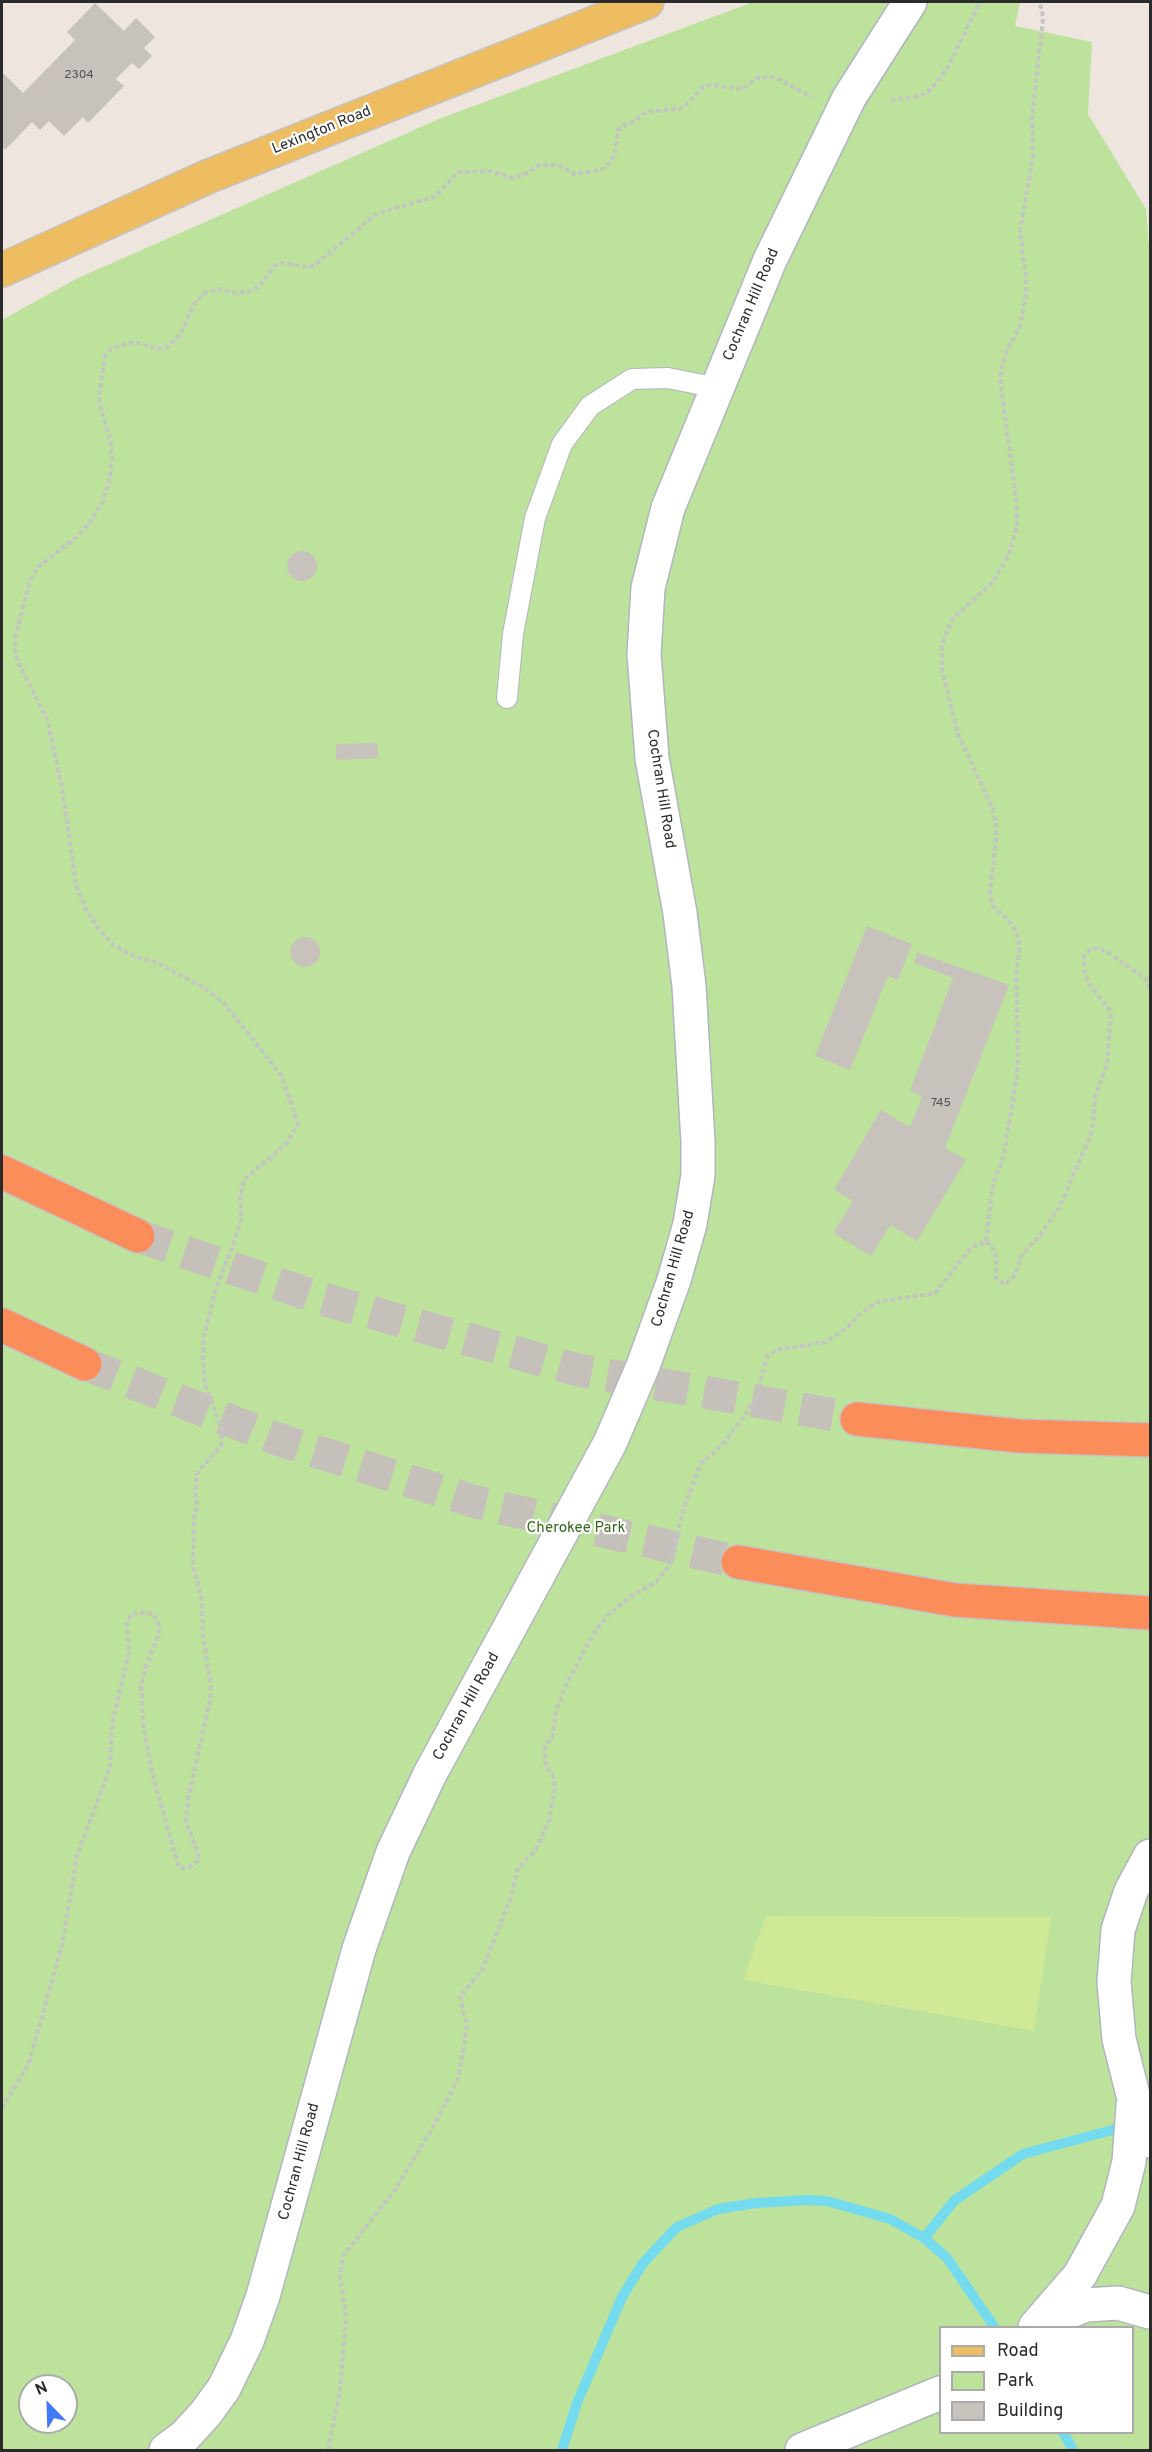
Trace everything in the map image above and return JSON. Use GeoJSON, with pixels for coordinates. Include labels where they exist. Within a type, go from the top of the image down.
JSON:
{"type":"FeatureCollection","features":[{"type":"Feature","properties":{"kind":"highway"},"geometry":{"type":"LineString","coordinates":[[2,1172],[138,1236]]}},
{"type":"Feature","properties":{"kind":"highway"},"geometry":{"type":"LineString","coordinates":[[2,1325],[85,1364]]}},
{"type":"Feature","properties":{"kind":"highway"},"geometry":{"type":"LineString","coordinates":[[856,1419],[1019,1436],[1150,1440]]}},
{"type":"Feature","properties":{"kind":"highway"},"geometry":{"type":"LineString","coordinates":[[738,1562],[955,1600],[1137,1613]]}},
{"type":"Feature","properties":{"kind":"main road","name":"Lexington Road"},"geometry":{"type":"LineString","coordinates":[[2,270],[207,177],[647,2]]}},
{"type":"Feature","properties":{"kind":"street","name":"Cochran Hill Road"},"geometry":{"type":"LineString","coordinates":[[166,2451],[185,2436],[206,2413],[224,2388],[247,2342],[263,2296],[358,1949],[393,1852],[430,1774],[610,1443],[643,1366],[674,1280],[690,1224],[698,1175],[698,1142],[689,986],[680,913],[652,758],[644,654],[648,588],[668,508],[770,260],[849,98],[910,2]]}},
{"type":"Feature","properties":{"kind":"street"},"geometry":{"type":"LineString","coordinates":[[1150,1856],[1131,1891],[1118,1930],[1114,1982],[1119,2039],[1133,2095],[1150,2141]]}},
{"type":"Feature","properties":{"kind":"street"},"geometry":{"type":"LineString","coordinates":[[1040,2321],[1080,2275],[1118,2206],[1129,2162],[1133,2095]]}},
{"type":"Feature","properties":{"kind":"street"},"geometry":{"type":"LineString","coordinates":[[1040,2321],[1086,2305],[1118,2303],[1150,2312]]}},
{"type":"Feature","properties":{"kind":"street"},"geometry":{"type":"LineString","coordinates":[[802,2451],[939,2393]]}},
{"type":"Feature","properties":{"kind":"lane"},"geometry":{"type":"LineString","coordinates":[[507,698],[513,634],[535,518],[562,444],[590,406],[632,379],[668,378],[717,388]]}},
{"type":"Feature","properties":{"kind":"path"},"geometry":{"type":"LineString","coordinates":[[2,2108],[29,2063],[62,1945],[77,1856],[110,1768],[112,1724],[129,1653],[127,1624],[131,1615],[138,1612],[154,1614],[159,1625],[159,1634],[141,1686],[144,1731],[153,1776],[178,1865],[188,1868],[198,1861],[198,1853],[186,1822],[188,1799],[210,1700],[211,1686],[203,1635],[202,1602],[193,1564],[194,1519],[197,1506],[195,1493],[197,1473],[221,1446],[222,1429],[205,1385],[202,1359],[204,1336],[215,1292],[241,1219],[240,1196],[245,1179],[286,1144],[298,1123],[281,1075],[225,1004],[203,987],[155,962],[136,957],[114,946],[98,928],[86,909],[76,885],[62,788],[47,719],[17,660],[16,634],[30,581],[38,567],[78,536],[89,523],[102,503],[109,483],[111,443],[100,409],[99,396],[105,356],[111,349],[128,343],[138,343],[158,349],[168,347],[182,333],[194,304],[205,292],[220,289],[236,293],[252,291],[276,265],[283,263],[314,266],[376,214],[436,196],[458,172],[490,171],[513,178],[539,165],[558,165],[574,174],[601,170],[611,162],[615,153],[618,130],[624,124],[633,122],[646,112],[682,108],[703,87],[710,85],[742,89],[759,77],[766,76],[774,77],[810,96],[821,99],[849,98],[887,101],[908,99],[929,91],[947,69],[980,2]]}},
{"type":"Feature","properties":{"kind":"path"},"geometry":{"type":"LineString","coordinates":[[986,1242],[993,1184],[1004,1155],[1017,1075],[1016,977],[1020,946],[1010,922],[993,906],[990,893],[996,822],[991,805],[958,734],[942,669],[942,644],[953,618],[992,584],[1008,557],[1017,527],[1016,498],[1000,380],[1005,354],[1020,326],[1026,296],[1020,231],[1033,157],[1032,118],[1043,19],[1042,9],[1038,2]]}},
{"type":"Feature","properties":{"kind":"path"},"geometry":{"type":"LineString","coordinates":[[986,1242],[991,1245],[996,1256],[996,1278],[1003,1284],[1007,1283],[1016,1274],[1021,1256],[1059,1209],[1089,1141],[1093,1126],[1095,1097],[1107,1064],[1111,1016],[1109,1009],[1089,984],[1085,974],[1084,956],[1090,950],[1097,948],[1106,951],[1147,980],[1150,990]]}},
{"type":"Feature","properties":{"kind":"path"},"geometry":{"type":"LineString","coordinates":[[328,2451],[340,2391],[346,2316],[340,2277],[344,2256],[395,2190],[432,2129],[458,2079],[467,2027],[460,1997],[483,1968],[512,1897],[518,1868],[535,1851],[549,1821],[555,1788],[554,1779],[545,1762],[545,1747],[552,1737],[557,1708],[566,1685],[594,1633],[608,1616],[630,1597],[656,1582],[669,1566],[684,1508],[701,1463],[722,1445],[745,1415],[756,1397],[767,1357],[776,1350],[826,1342],[878,1302],[935,1293],[972,1247],[986,1242]]}},
{"type":"Feature","properties":{"kind":"green space","name":"Cherokee Park"},"geometry":{"type":"Polygon","coordinates":[[[753,2],[1020,2],[1015,26],[1092,42],[1088,114],[1146,209],[1150,256],[1150,2450],[2,2450],[2,320],[78,278],[439,119],[753,2]]]}},
{"type":"Feature","properties":{"kind":"green space"},"geometry":{"type":"Polygon","coordinates":[[[766,1916],[1051,1917],[1034,2031],[743,1980],[766,1916]]]}},
{"type":"Feature","properties":{"kind":"building"},"geometry":{"type":"Polygon","coordinates":[[[95,3],[124,31],[136,18],[155,37],[144,48],[152,56],[139,69],[132,63],[116,79],[124,86],[88,123],[83,117],[64,136],[49,121],[40,130],[32,122],[5,150],[2,146],[2,72],[23,93],[75,40],[67,32],[95,3]]]}},
{"type":"Feature","properties":{"kind":"building"},"geometry":{"type":"Polygon","coordinates":[[[302,551],[313,555],[317,566],[313,577],[302,581],[291,577],[287,566],[291,555],[302,551]]]}},
{"type":"Feature","properties":{"kind":"building"},"geometry":{"type":"Polygon","coordinates":[[[377,743],[378,758],[336,760],[336,744],[377,743]]]}},
{"type":"Feature","properties":{"kind":"building"},"geometry":{"type":"Polygon","coordinates":[[[867,926],[912,944],[898,980],[888,976],[850,1070],[815,1056],[867,926]]]}},
{"type":"Feature","properties":{"kind":"building"},"geometry":{"type":"Polygon","coordinates":[[[305,937],[311,938],[319,946],[319,958],[311,966],[305,967],[299,966],[291,958],[290,952],[291,946],[299,938],[305,937]]]}},
{"type":"Feature","properties":{"kind":"building"},"geometry":{"type":"Polygon","coordinates":[[[917,952],[1009,985],[945,1148],[966,1160],[917,1241],[890,1225],[871,1256],[833,1233],[853,1201],[834,1190],[881,1110],[910,1127],[922,1097],[910,1090],[953,978],[914,963],[917,952]]]}},
{"type":"Feature","properties":{"kind":"waterway"},"geometry":{"type":"LineString","coordinates":[[924,2238],[955,2200],[1023,2154],[1127,2126]]}},
{"type":"Feature","properties":{"kind":"waterway"},"geometry":{"type":"LineString","coordinates":[[562,2450],[577,2403],[622,2297],[643,2263],[677,2227],[718,2209],[756,2203],[827,2201],[890,2219],[924,2238],[947,2258],[994,2326]]}},
{"type":"Feature","properties":{"kind":"waterway"},"geometry":{"type":"LineString","coordinates":[[1064,2434],[1073,2450]]}},
{"type":"Feature","properties":{"kind":"tunnel"},"geometry":{"type":"LineString","coordinates":[[138,1236],[319,1298],[578,1370],[857,1419]]}},
{"type":"Feature","properties":{"kind":"tunnel"},"geometry":{"type":"LineString","coordinates":[[85,1364],[280,1440],[476,1502],[738,1562]]}}]}
